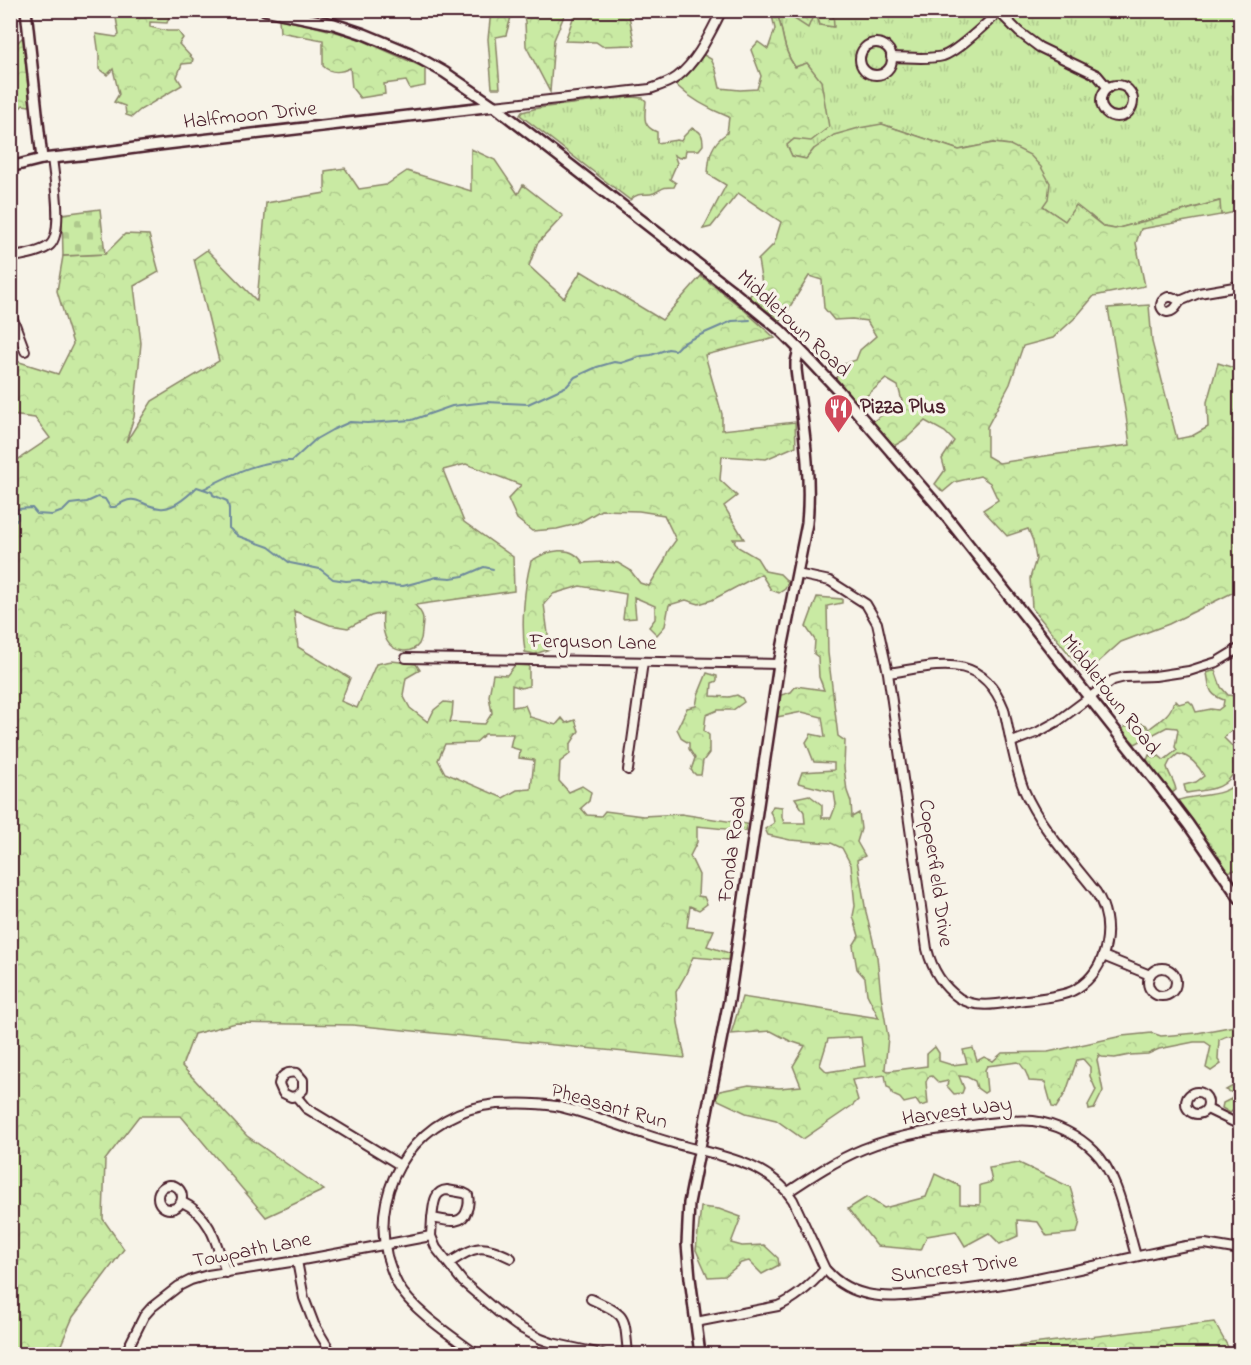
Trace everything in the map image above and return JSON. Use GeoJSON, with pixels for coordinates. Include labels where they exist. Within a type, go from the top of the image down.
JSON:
{"type":"FeatureCollection","features":[{"type":"Feature","properties":{"kind":"street"},"geometry":{"type":"LineString","coordinates":[[26,10],[42,159]]}},
{"type":"Feature","properties":{"kind":"street","name":"Middletown Road"},"geometry":{"type":"LineString","coordinates":[[265,10],[334,24],[410,53],[444,72],[494,106],[780,330],[846,398],[938,506],[1188,824],[1240,899]]}},
{"type":"Feature","properties":{"kind":"street"},"geometry":{"type":"LineString","coordinates":[[494,106],[650,89],[662,84],[676,78],[691,62],[707,40],[722,10]]}},
{"type":"Feature","properties":{"kind":"street"},"geometry":{"type":"LineString","coordinates":[[891,57],[944,56],[956,49],[998,12],[1039,47],[1097,75],[1108,88]]}},
{"type":"Feature","properties":{"kind":"street"},"geometry":{"type":"LineString","coordinates":[[872,44],[883,45],[891,57],[888,70],[881,74],[868,74],[860,64],[862,51],[872,44]]}},
{"type":"Feature","properties":{"kind":"street"},"geometry":{"type":"LineString","coordinates":[[1120,86],[1130,92],[1133,104],[1124,116],[1115,117],[1104,111],[1101,99],[1108,88],[1120,86]]}},
{"type":"Feature","properties":{"kind":"street","name":"Halfmoon Drive"},"geometry":{"type":"LineString","coordinates":[[10,167],[42,159],[494,106]]}},
{"type":"Feature","properties":{"kind":"street"},"geometry":{"type":"LineString","coordinates":[[10,258],[46,247],[55,239],[58,224],[52,158]]}},
{"type":"Feature","properties":{"kind":"street"},"geometry":{"type":"LineString","coordinates":[[1180,301],[1199,293],[1240,286]]}},
{"type":"Feature","properties":{"kind":"street"},"geometry":{"type":"LineString","coordinates":[[10,311],[25,351]]}},
{"type":"Feature","properties":{"kind":"street","name":"Fonda Road"},"geometry":{"type":"LineString","coordinates":[[700,1354],[686,1236],[689,1203],[729,1000],[779,664],[805,535],[809,501],[805,439],[796,369],[799,349]]}},
{"type":"Feature","properties":{"kind":"street","name":"Copperfield Drive"},"geometry":{"type":"LineString","coordinates":[[797,574],[830,581],[866,604],[877,623],[888,673],[927,949],[931,963],[941,980],[959,998],[991,1005],[1064,994],[1075,990],[1095,971],[1103,956],[1107,940],[1108,919],[1103,902],[1042,823],[1025,793],[1000,701],[986,680],[961,666],[952,665],[888,673]]}},
{"type":"Feature","properties":{"kind":"street"},"geometry":{"type":"LineString","coordinates":[[1012,742],[1058,721],[1113,680],[1189,671],[1217,662],[1240,648]]}},
{"type":"Feature","properties":{"kind":"street","name":"Ferguson Lane"},"geometry":{"type":"LineString","coordinates":[[406,658],[779,664]]}},
{"type":"Feature","properties":{"kind":"street"},"geometry":{"type":"LineString","coordinates":[[628,770],[643,662]]}},
{"type":"Feature","properties":{"kind":"street"},"geometry":{"type":"LineString","coordinates":[[1103,956],[1149,975]]}},
{"type":"Feature","properties":{"kind":"street"},"geometry":{"type":"LineString","coordinates":[[296,1096],[306,1108],[400,1165]]}},
{"type":"Feature","properties":{"kind":"street","name":"Pheasant Run"},"geometry":{"type":"LineString","coordinates":[[476,1354],[406,1297],[392,1272],[385,1245],[383,1219],[392,1180],[400,1165],[426,1134],[453,1116],[483,1106],[532,1104],[556,1106],[700,1151]]}},
{"type":"Feature","properties":{"kind":"street"},"geometry":{"type":"LineString","coordinates":[[1207,1109],[1240,1125]]}},
{"type":"Feature","properties":{"kind":"street","name":"Harvest Way"},"geometry":{"type":"LineString","coordinates":[[788,1192],[841,1160],[887,1141],[964,1126],[1021,1120],[1034,1121],[1060,1128],[1095,1152],[1116,1185],[1136,1256]]}},
{"type":"Feature","properties":{"kind":"street","name":"Suncrest Drive"},"geometry":{"type":"LineString","coordinates":[[700,1151],[759,1170],[777,1180],[793,1200],[825,1269],[832,1277],[840,1284],[859,1292],[880,1296],[963,1290],[1053,1275],[1186,1246],[1205,1244],[1240,1250]]}},
{"type":"Feature","properties":{"kind":"street"},"geometry":{"type":"LineString","coordinates":[[432,1218],[455,1221],[463,1219],[467,1212],[468,1195],[447,1190],[440,1191],[436,1196],[432,1218],[431,1236],[436,1248],[464,1282],[517,1326],[552,1343],[602,1354]]}},
{"type":"Feature","properties":{"kind":"street"},"geometry":{"type":"LineString","coordinates":[[182,1202],[193,1207],[206,1222],[216,1241],[226,1273]]}},
{"type":"Feature","properties":{"kind":"street","name":"Towpath Lane"},"geometry":{"type":"LineString","coordinates":[[125,1354],[144,1316],[160,1300],[190,1280],[431,1236]]}},
{"type":"Feature","properties":{"kind":"street"},"geometry":{"type":"LineString","coordinates":[[449,1263],[476,1248],[495,1250],[511,1258]]}},
{"type":"Feature","properties":{"kind":"street"},"geometry":{"type":"LineString","coordinates":[[297,1261],[304,1298],[314,1324],[332,1354]]}},
{"type":"Feature","properties":{"kind":"street"},"geometry":{"type":"LineString","coordinates":[[696,1322],[778,1306],[804,1290],[825,1269]]}},
{"type":"Feature","properties":{"kind":"street"},"geometry":{"type":"LineString","coordinates":[[591,1299],[615,1310],[621,1316],[625,1324],[628,1354]]}},
{"type":"Feature","properties":{"kind":"green space"},"geometry":{"type":"Polygon","coordinates":[[[576,10],[628,11],[635,45],[602,46],[596,42],[565,41],[576,10]]]}},
{"type":"Feature","properties":{"kind":"green space"},"geometry":{"type":"Polygon","coordinates":[[[815,10],[820,25],[833,27],[833,10],[1240,11],[1240,211],[1221,215],[1219,201],[1115,229],[1104,227],[1090,215],[1065,221],[1043,206],[1010,145],[993,143],[959,150],[882,124],[814,149],[806,159],[792,156],[786,145],[794,139],[811,140],[795,67],[785,47],[776,11],[789,14],[808,27],[815,10]]]}},
{"type":"Feature","properties":{"kind":"green space"},"geometry":{"type":"Polygon","coordinates":[[[120,11],[166,11],[170,14],[167,23],[150,22],[150,27],[178,31],[183,38],[179,44],[193,59],[192,63],[182,64],[177,77],[182,85],[132,117],[126,115],[125,106],[114,102],[119,94],[113,69],[107,75],[99,69],[96,34],[116,37],[119,35],[116,18],[120,11]]]}},
{"type":"Feature","properties":{"kind":"green space"},"geometry":{"type":"Polygon","coordinates":[[[491,11],[566,11],[554,40],[550,92],[526,46],[523,16],[511,17],[506,35],[496,37],[500,88],[492,88],[488,39],[491,11]]]}},
{"type":"Feature","properties":{"kind":"green space"},"geometry":{"type":"Polygon","coordinates":[[[771,11],[776,11],[779,18],[785,47],[795,67],[807,63],[821,81],[829,127],[811,141],[794,139],[787,145],[792,156],[806,159],[814,149],[834,135],[882,124],[959,150],[993,143],[1010,145],[1030,155],[1041,167],[1050,183],[1048,199],[1043,206],[1065,221],[1076,205],[1104,227],[1115,229],[1220,201],[1221,215],[1141,229],[1136,243],[1145,286],[1094,296],[1053,338],[1023,346],[1010,384],[987,427],[987,456],[999,463],[1130,445],[1108,308],[1149,305],[1152,342],[1177,439],[1192,436],[1208,427],[1207,402],[1218,363],[1234,368],[1240,365],[1240,589],[1169,624],[1121,642],[1085,674],[1032,608],[1030,578],[1036,559],[1028,529],[1007,536],[983,510],[998,500],[990,483],[980,476],[955,482],[943,492],[935,484],[945,470],[942,459],[954,441],[945,432],[925,421],[906,439],[894,446],[872,422],[902,401],[898,386],[886,379],[857,404],[836,378],[844,364],[856,360],[860,350],[876,336],[867,321],[834,320],[824,308],[822,280],[809,276],[781,321],[749,297],[762,284],[758,260],[774,244],[781,222],[738,193],[711,227],[703,229],[726,185],[708,174],[712,150],[717,141],[727,133],[729,117],[701,104],[676,85],[702,54],[711,59],[720,88],[757,89],[761,76],[751,50],[758,42],[768,49],[775,29],[771,11]]]}},
{"type":"Feature","properties":{"kind":"green space"},"geometry":{"type":"Polygon","coordinates":[[[782,11],[815,11],[808,28],[782,11]]]}},
{"type":"Feature","properties":{"kind":"green space"},"geometry":{"type":"Polygon","coordinates":[[[816,11],[833,11],[834,27],[820,25],[816,11]]]}},
{"type":"Feature","properties":{"kind":"green space"},"geometry":{"type":"Polygon","coordinates":[[[279,19],[355,37],[425,68],[425,86],[410,89],[406,81],[384,84],[385,94],[360,98],[352,88],[350,68],[336,72],[323,66],[323,40],[280,32],[279,19]]]}},
{"type":"Feature","properties":{"kind":"green space"},"geometry":{"type":"Polygon","coordinates":[[[23,37],[30,106],[23,105],[11,115],[11,61],[13,61],[16,44],[23,37]]]}},
{"type":"Feature","properties":{"kind":"green space"},"geometry":{"type":"Polygon","coordinates":[[[631,97],[643,98],[646,101],[646,123],[648,127],[657,132],[657,143],[681,141],[692,128],[701,134],[703,145],[699,150],[686,150],[685,156],[679,158],[674,155],[677,163],[670,179],[676,183],[674,187],[651,194],[640,194],[630,200],[520,115],[522,112],[538,108],[631,97]]]}},
{"type":"Feature","properties":{"kind":"green space"},"geometry":{"type":"Polygon","coordinates":[[[471,149],[495,160],[518,194],[523,185],[563,216],[537,244],[529,266],[564,298],[581,271],[662,320],[701,276],[775,338],[705,355],[722,414],[722,430],[795,422],[796,446],[766,459],[722,456],[720,480],[737,496],[724,506],[744,539],[733,539],[738,547],[757,558],[765,571],[780,574],[788,582],[785,589],[779,593],[771,590],[761,574],[712,600],[699,604],[686,600],[669,605],[665,626],[657,635],[649,627],[655,619],[655,606],[634,597],[636,618],[623,619],[626,594],[580,586],[553,594],[544,604],[550,649],[535,654],[525,652],[524,606],[531,561],[544,554],[566,551],[578,557],[583,563],[618,563],[630,570],[640,583],[649,586],[676,540],[664,515],[639,511],[601,510],[577,524],[557,529],[532,531],[517,519],[508,499],[521,485],[466,464],[443,470],[464,522],[513,557],[514,591],[415,605],[423,616],[422,636],[416,647],[407,651],[393,648],[387,641],[383,627],[383,613],[371,616],[348,628],[330,625],[294,611],[298,647],[350,678],[341,701],[357,708],[376,664],[392,661],[416,664],[420,670],[406,678],[403,695],[410,708],[428,722],[434,710],[444,702],[453,703],[450,722],[485,724],[492,713],[489,696],[493,674],[507,675],[515,665],[529,666],[529,686],[521,688],[512,685],[512,707],[525,705],[530,717],[556,725],[562,718],[566,723],[575,720],[579,731],[570,745],[570,754],[560,762],[559,781],[569,792],[582,786],[591,792],[589,801],[581,808],[587,815],[601,816],[605,811],[643,816],[681,814],[747,824],[745,831],[697,826],[697,842],[690,856],[699,875],[698,896],[704,897],[707,904],[699,910],[690,906],[687,927],[714,930],[707,946],[729,953],[728,960],[693,957],[676,992],[678,1023],[685,1058],[353,1025],[236,1023],[194,1034],[182,1066],[247,1136],[324,1190],[266,1217],[181,1116],[139,1116],[105,1160],[103,1219],[124,1249],[73,1317],[57,1354],[11,1354],[10,465],[50,438],[35,418],[11,415],[11,360],[58,374],[73,344],[57,291],[63,256],[105,254],[125,234],[149,235],[159,272],[134,286],[141,343],[134,417],[126,442],[152,401],[219,361],[194,259],[207,250],[257,301],[266,203],[325,193],[325,171],[345,168],[359,189],[386,185],[407,171],[471,191],[471,149]],[[485,734],[475,743],[445,744],[438,760],[445,773],[503,798],[517,790],[531,789],[534,760],[519,758],[520,750],[510,747],[513,734],[485,734]]]}},
{"type":"Feature","properties":{"kind":"green space"},"geometry":{"type":"Polygon","coordinates":[[[100,209],[105,254],[63,256],[62,214],[100,209]]]}},
{"type":"Feature","properties":{"kind":"green space"},"geometry":{"type":"Polygon","coordinates":[[[817,597],[842,599],[842,603],[827,606],[828,653],[838,736],[845,741],[844,767],[847,791],[851,802],[852,817],[859,813],[861,829],[857,842],[865,856],[857,860],[877,957],[888,1037],[885,1069],[888,1071],[927,1066],[927,1054],[935,1047],[939,1053],[939,1061],[952,1065],[967,1063],[963,1050],[973,1048],[977,1061],[984,1057],[993,1061],[1002,1053],[1048,1052],[1122,1036],[1197,1033],[1240,1025],[1240,1038],[1230,1036],[1219,1040],[1218,1060],[1221,1064],[1211,1071],[1206,1068],[1211,1046],[1205,1042],[1194,1042],[1159,1049],[1148,1054],[1115,1058],[1102,1057],[1099,1054],[1097,1060],[1103,1091],[1094,1109],[1089,1110],[1088,1105],[1096,1090],[1090,1076],[1090,1067],[1083,1059],[1077,1060],[1066,1092],[1056,1108],[1052,1107],[1045,1082],[1029,1081],[1024,1068],[1018,1062],[987,1066],[985,1070],[987,1091],[984,1093],[977,1088],[975,1081],[967,1077],[959,1076],[964,1088],[962,1093],[954,1094],[947,1086],[948,1081],[939,1083],[932,1076],[928,1077],[926,1082],[928,1104],[920,1106],[916,1100],[904,1103],[893,1095],[887,1087],[885,1075],[852,1080],[858,1100],[803,1139],[776,1120],[746,1113],[716,1099],[720,1091],[749,1085],[779,1088],[801,1086],[793,1066],[805,1046],[771,1031],[731,1034],[742,997],[879,1018],[867,994],[865,978],[857,969],[853,946],[859,936],[853,916],[855,906],[851,865],[842,848],[831,843],[790,840],[768,835],[765,829],[774,823],[770,812],[773,806],[782,807],[784,823],[805,823],[804,812],[795,798],[809,795],[822,805],[822,818],[831,818],[836,805],[834,792],[798,783],[802,772],[834,770],[834,763],[814,762],[806,742],[811,734],[825,737],[822,717],[802,712],[777,717],[781,695],[791,692],[796,686],[824,690],[819,677],[818,657],[814,654],[815,640],[806,627],[817,597]],[[861,1037],[828,1039],[820,1065],[827,1072],[865,1066],[861,1037]]]}},
{"type":"Feature","properties":{"kind":"green space"},"geometry":{"type":"Polygon","coordinates":[[[1215,670],[1221,687],[1228,695],[1240,694],[1240,727],[1228,733],[1224,738],[1240,752],[1238,763],[1231,777],[1221,786],[1186,793],[1184,785],[1196,782],[1204,776],[1186,756],[1178,754],[1167,767],[1176,790],[1171,794],[1146,763],[1149,755],[1155,758],[1159,756],[1164,760],[1177,750],[1175,747],[1177,728],[1167,727],[1135,744],[1122,731],[1124,727],[1134,726],[1138,722],[1149,729],[1167,715],[1176,701],[1179,704],[1189,701],[1196,712],[1218,710],[1223,706],[1224,700],[1212,693],[1207,673],[1215,670]]]}},
{"type":"Feature","properties":{"kind":"green space"},"geometry":{"type":"Polygon","coordinates":[[[707,673],[717,676],[717,681],[712,683],[711,696],[737,695],[744,702],[733,710],[718,710],[706,715],[704,731],[709,735],[709,753],[703,761],[701,775],[696,775],[691,770],[695,758],[689,749],[689,743],[682,739],[677,729],[687,708],[696,706],[707,673]]]}},
{"type":"Feature","properties":{"kind":"green space"},"geometry":{"type":"Polygon","coordinates":[[[1240,779],[1240,800],[1234,817],[1240,823],[1240,869],[1227,872],[1176,801],[1219,793],[1227,790],[1240,779]]]}},
{"type":"Feature","properties":{"kind":"green space"},"geometry":{"type":"Polygon","coordinates":[[[1239,1079],[1240,1107],[1238,1106],[1230,1113],[1222,1108],[1223,1103],[1235,1094],[1226,1090],[1235,1085],[1239,1079]]]}},
{"type":"Feature","properties":{"kind":"green space"},"geometry":{"type":"Polygon","coordinates":[[[1019,1163],[1070,1187],[1080,1221],[1077,1233],[1047,1236],[1038,1222],[1017,1220],[1018,1236],[1000,1244],[989,1233],[965,1246],[956,1231],[927,1236],[921,1250],[877,1246],[848,1209],[867,1197],[884,1208],[926,1197],[935,1174],[960,1186],[960,1204],[980,1205],[980,1185],[992,1182],[989,1168],[1019,1163]]]}},
{"type":"Feature","properties":{"kind":"green space"},"geometry":{"type":"Polygon","coordinates":[[[701,1207],[719,1209],[741,1217],[731,1243],[742,1246],[764,1245],[778,1258],[779,1265],[762,1274],[749,1261],[741,1263],[725,1276],[708,1277],[696,1250],[701,1207]]]}},
{"type":"Feature","properties":{"kind":"green space"},"geometry":{"type":"Polygon","coordinates":[[[1214,1322],[1232,1354],[950,1354],[1214,1322]]]}},
{"type":"Feature","properties":{"kind":"waterway"},"geometry":{"type":"LineString","coordinates":[[203,489],[257,465],[292,461],[316,439],[350,422],[412,420],[452,406],[487,402],[528,404],[567,386],[575,377],[597,367],[614,362],[621,363],[668,349],[675,350],[691,339],[732,321],[750,320]]}},
{"type":"Feature","properties":{"kind":"waterway"},"geometry":{"type":"LineString","coordinates":[[10,521],[18,519],[17,509],[32,508],[37,514],[52,515],[63,511],[70,504],[87,502],[98,497],[105,499],[110,507],[133,500],[153,507],[165,508],[180,502],[197,487],[212,492],[213,495],[227,501],[229,528],[238,536],[269,547],[290,563],[320,569],[333,579],[403,586],[437,577],[463,576],[484,567],[493,569]]}},
{"type":"Feature","properties":{"kind":"place","name":"Pizza Plus"},"geometry":{"type":"Point","coordinates":[839,434]}}]}
